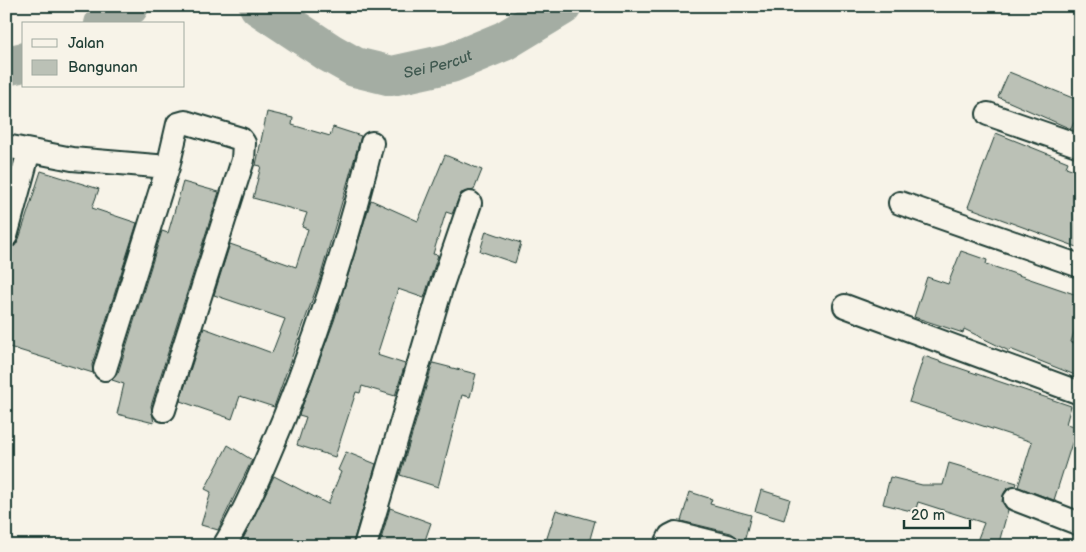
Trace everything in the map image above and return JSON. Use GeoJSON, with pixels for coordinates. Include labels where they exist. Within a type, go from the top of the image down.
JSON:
{"type":"FeatureCollection","features":[{"type":"Feature","properties":{"kind":"street"},"geometry":{"type":"LineString","coordinates":[[988,114],[1080,146]]}},
{"type":"Feature","properties":{"kind":"street"},"geometry":{"type":"LineString","coordinates":[[105,369],[168,167],[178,124],[182,122],[241,139],[244,143],[243,160],[164,410]]}},
{"type":"Feature","properties":{"kind":"street"},"geometry":{"type":"LineString","coordinates":[[224,546],[268,457],[306,364],[356,208],[372,144]]}},
{"type":"Feature","properties":{"kind":"street"},"geometry":{"type":"LineString","coordinates":[[6,146],[72,159],[168,167]]}},
{"type":"Feature","properties":{"kind":"street"},"geometry":{"type":"LineString","coordinates":[[6,236],[29,151]]}},
{"type":"Feature","properties":{"kind":"street"},"geometry":{"type":"LineString","coordinates":[[365,546],[442,285],[470,203]]}},
{"type":"Feature","properties":{"kind":"street"},"geometry":{"type":"LineString","coordinates":[[900,203],[1080,266]]}},
{"type":"Feature","properties":{"kind":"street"},"geometry":{"type":"LineString","coordinates":[[845,306],[1080,393]]}},
{"type":"Feature","properties":{"kind":"street"},"geometry":{"type":"LineString","coordinates":[[1014,499],[1080,524]]}},
{"type":"Feature","properties":{"kind":"street"},"geometry":{"type":"LineString","coordinates":[[665,546],[670,536],[676,533],[728,546]]}},
{"type":"Feature","properties":{"kind":"building"},"geometry":{"type":"Polygon","coordinates":[[[1009,72],[1080,101],[1080,109],[1071,129],[998,97],[1009,72]]]}},
{"type":"Feature","properties":{"kind":"building"},"geometry":{"type":"Polygon","coordinates":[[[267,112],[293,118],[292,125],[330,136],[333,127],[361,136],[320,278],[274,407],[240,396],[232,419],[180,401],[204,328],[272,353],[285,319],[214,295],[230,244],[296,267],[308,229],[302,227],[307,213],[253,198],[261,166],[256,165],[267,112]]]}},
{"type":"Feature","properties":{"kind":"building"},"geometry":{"type":"Polygon","coordinates":[[[996,133],[1068,162],[1066,167],[1080,172],[1080,248],[968,207],[996,133]]]}},
{"type":"Feature","properties":{"kind":"building"},"geometry":{"type":"Polygon","coordinates":[[[445,155],[482,170],[474,190],[461,193],[452,214],[446,212],[433,254],[438,255],[424,298],[398,289],[377,355],[405,364],[395,396],[362,386],[360,393],[356,392],[335,457],[297,445],[306,417],[299,415],[334,321],[371,200],[418,221],[445,155]]]}},
{"type":"Feature","properties":{"kind":"building"},"geometry":{"type":"Polygon","coordinates":[[[41,171],[99,189],[92,208],[137,223],[92,365],[93,373],[6,346],[6,249],[15,246],[19,239],[41,171]]]}},
{"type":"Feature","properties":{"kind":"building"},"geometry":{"type":"Polygon","coordinates":[[[183,182],[219,192],[151,406],[154,423],[117,414],[124,384],[112,380],[118,373],[162,231],[168,233],[183,182]]]}},
{"type":"Feature","properties":{"kind":"building"},"geometry":{"type":"Polygon","coordinates":[[[486,231],[521,243],[515,263],[480,251],[486,231]]]}},
{"type":"Feature","properties":{"kind":"building"},"geometry":{"type":"Polygon","coordinates":[[[961,251],[987,260],[986,264],[1080,296],[1080,313],[1071,342],[1080,345],[1080,377],[1010,349],[1009,351],[964,329],[963,333],[914,317],[927,277],[948,284],[961,251]]]}},
{"type":"Feature","properties":{"kind":"building"},"geometry":{"type":"Polygon","coordinates":[[[924,356],[1071,406],[1066,424],[1077,427],[1054,500],[1018,487],[1032,442],[909,402],[924,356]]]}},
{"type":"Feature","properties":{"kind":"building"},"geometry":{"type":"Polygon","coordinates":[[[433,363],[476,374],[470,397],[462,395],[438,487],[400,475],[433,363]]]}},
{"type":"Feature","properties":{"kind":"building"},"geometry":{"type":"Polygon","coordinates":[[[228,445],[252,460],[218,530],[201,525],[211,492],[205,489],[228,445]]]}},
{"type":"Feature","properties":{"kind":"building"},"geometry":{"type":"Polygon","coordinates":[[[346,452],[376,464],[352,546],[254,546],[243,539],[274,476],[328,504],[341,472],[338,470],[346,452]]]}},
{"type":"Feature","properties":{"kind":"building"},"geometry":{"type":"Polygon","coordinates":[[[949,463],[1017,483],[1016,486],[1007,489],[1003,495],[1002,502],[1008,510],[998,546],[975,546],[984,523],[918,502],[915,512],[883,504],[890,477],[922,485],[943,485],[949,463]]]}},
{"type":"Feature","properties":{"kind":"building"},"geometry":{"type":"Polygon","coordinates":[[[761,490],[790,499],[784,520],[755,511],[761,490]]]}},
{"type":"Feature","properties":{"kind":"building"},"geometry":{"type":"Polygon","coordinates":[[[690,492],[712,499],[710,504],[751,515],[743,546],[737,537],[731,533],[681,521],[690,492]]]}},
{"type":"Feature","properties":{"kind":"building"},"geometry":{"type":"Polygon","coordinates":[[[390,508],[431,523],[423,546],[379,546],[390,508]]]}},
{"type":"Feature","properties":{"kind":"building"},"geometry":{"type":"Polygon","coordinates":[[[556,510],[595,521],[588,546],[563,546],[546,541],[556,510]]]}},
{"type":"Feature","properties":{"kind":"waterway","name":"Sei Percut"},"geometry":{"type":"LineString","coordinates":[[107,22],[129,6]]}},
{"type":"Feature","properties":{"kind":"waterway","name":"Sei Percut"},"geometry":{"type":"LineString","coordinates":[[259,6],[330,53],[355,67],[392,76],[451,63],[504,41],[562,6]]}},
{"type":"Feature","properties":{"kind":"waterway","name":"Sei Percut"},"geometry":{"type":"LineString","coordinates":[[6,66],[22,62]]}}]}
